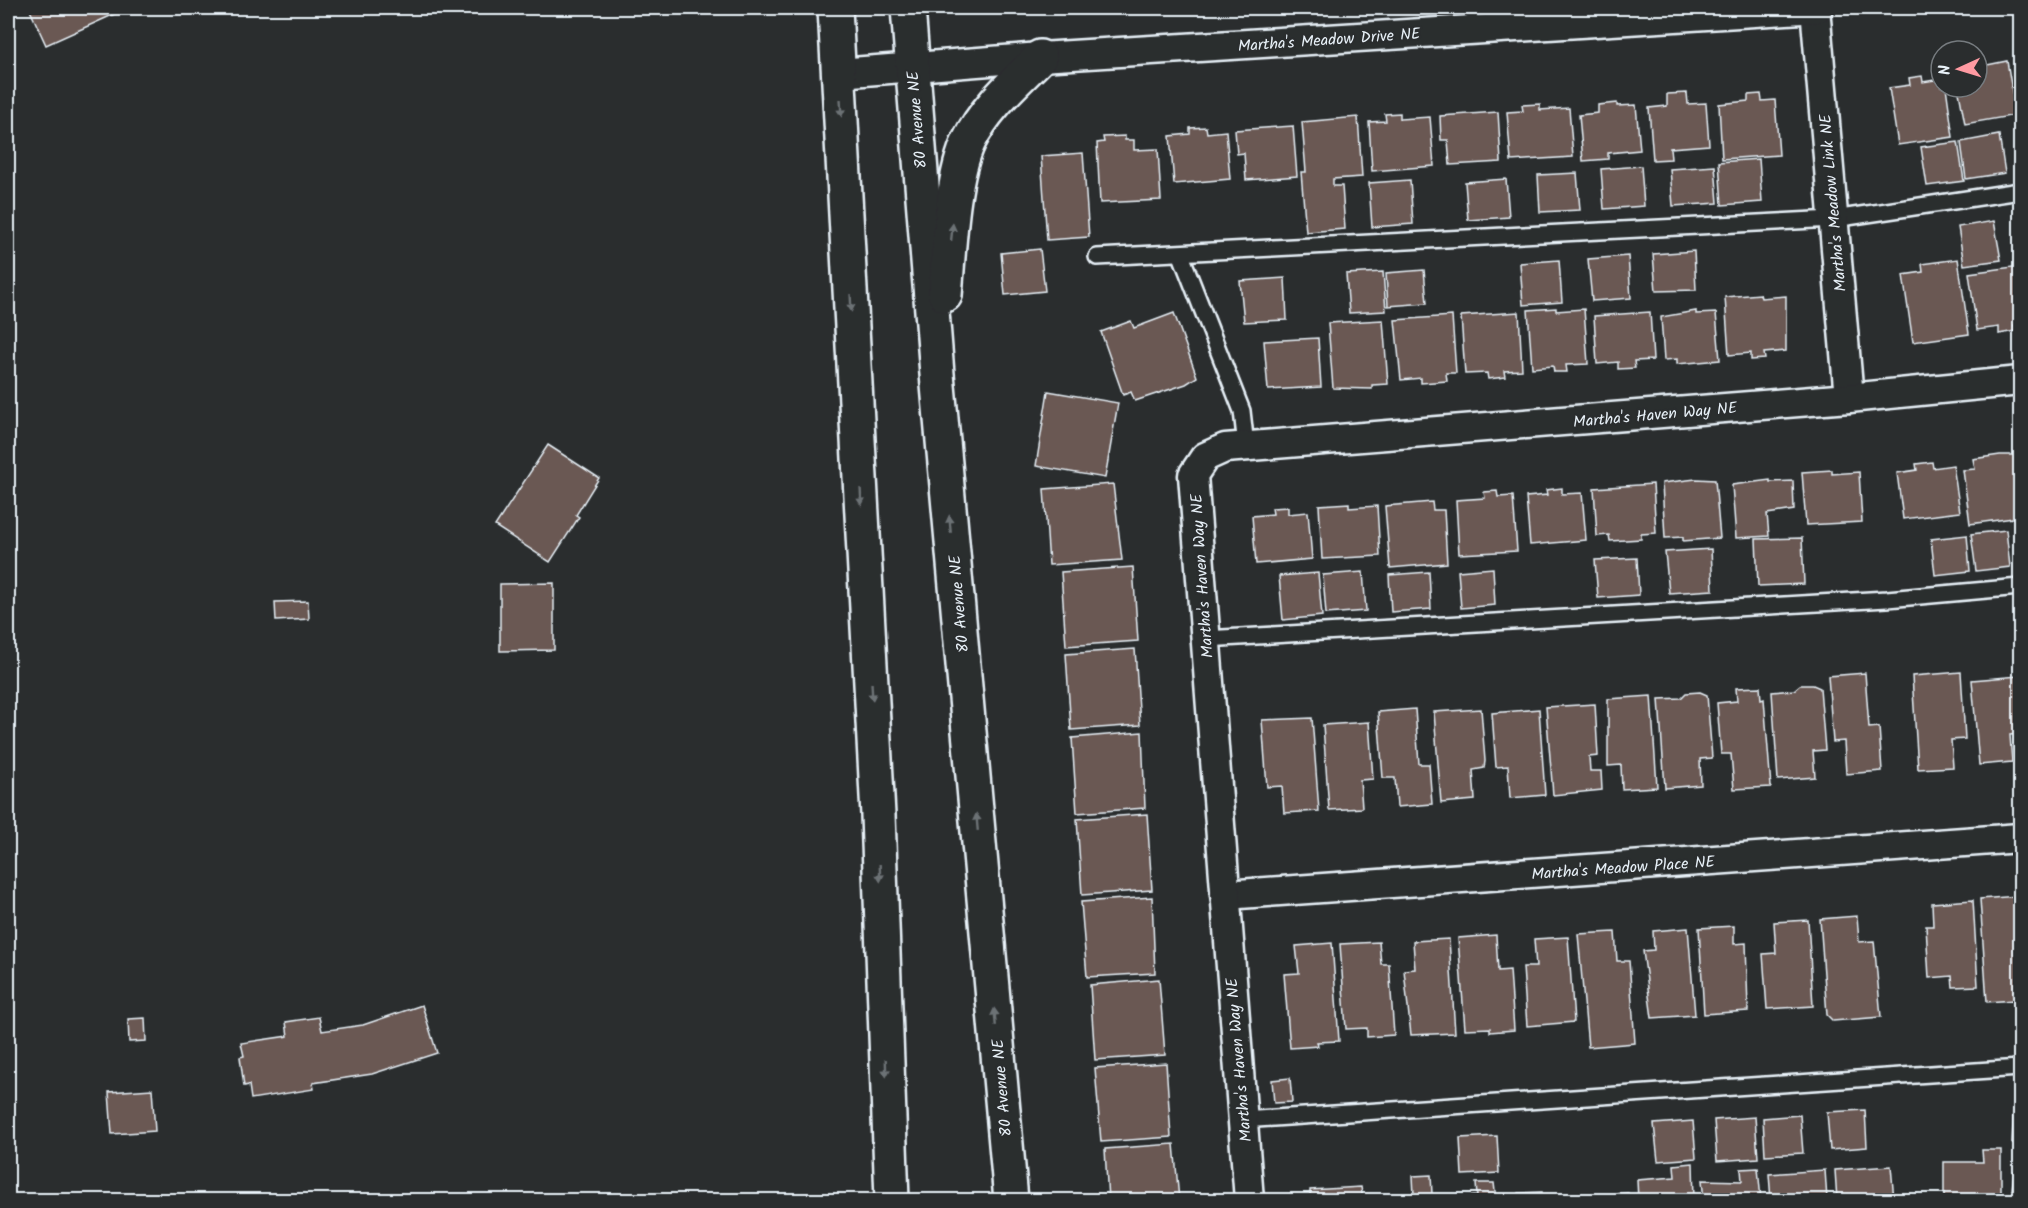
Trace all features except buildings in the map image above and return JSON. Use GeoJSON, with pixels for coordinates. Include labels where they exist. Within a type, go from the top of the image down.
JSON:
{"type":"FeatureCollection","features":[{"type":"Feature","properties":{"kind":"main road"},"geometry":{"type":"LineString","coordinates":[[835,8],[878,815],[892,1200]]}},
{"type":"Feature","properties":{"kind":"main road","name":"80 Avenue NE"},"geometry":{"type":"LineString","coordinates":[[908,8],[937,374],[1011,1200]]}},
{"type":"Feature","properties":{"kind":"main road"},"geometry":{"type":"LineString","coordinates":[[937,374],[956,191],[969,142],[998,98],[1040,57]]}},
{"type":"Feature","properties":{"kind":"street","name":"Martha's Meadow Drive NE"},"geometry":{"type":"LineString","coordinates":[[839,73],[1040,57],[1816,8]]}},
{"type":"Feature","properties":{"kind":"street","name":"Martha's Meadow Link NE"},"geometry":{"type":"LineString","coordinates":[[1816,8],[1849,398]]}},
{"type":"Feature","properties":{"kind":"street","name":"Martha's Haven Way NE"},"geometry":{"type":"LineString","coordinates":[[1249,1200],[1193,475],[1205,457],[1225,448],[1245,446],[1849,398],[2020,381]]}},
{"type":"Feature","properties":{"kind":"street","name":"Martha's Meadow Place NE"},"geometry":{"type":"LineString","coordinates":[[1225,895],[2020,838]]}},
{"type":"Feature","properties":{"kind":"lane"},"geometry":{"type":"LineString","coordinates":[[1097,257],[1181,255],[1834,219],[2020,191]]}},
{"type":"Feature","properties":{"kind":"lane"},"geometry":{"type":"LineString","coordinates":[[1181,255],[1242,411],[1245,446]]}},
{"type":"Feature","properties":{"kind":"lane"},"geometry":{"type":"LineString","coordinates":[[1205,639],[1887,599],[2020,587]]}},
{"type":"Feature","properties":{"kind":"lane"},"geometry":{"type":"LineString","coordinates":[[1243,1120],[2020,1068]]}}]}
